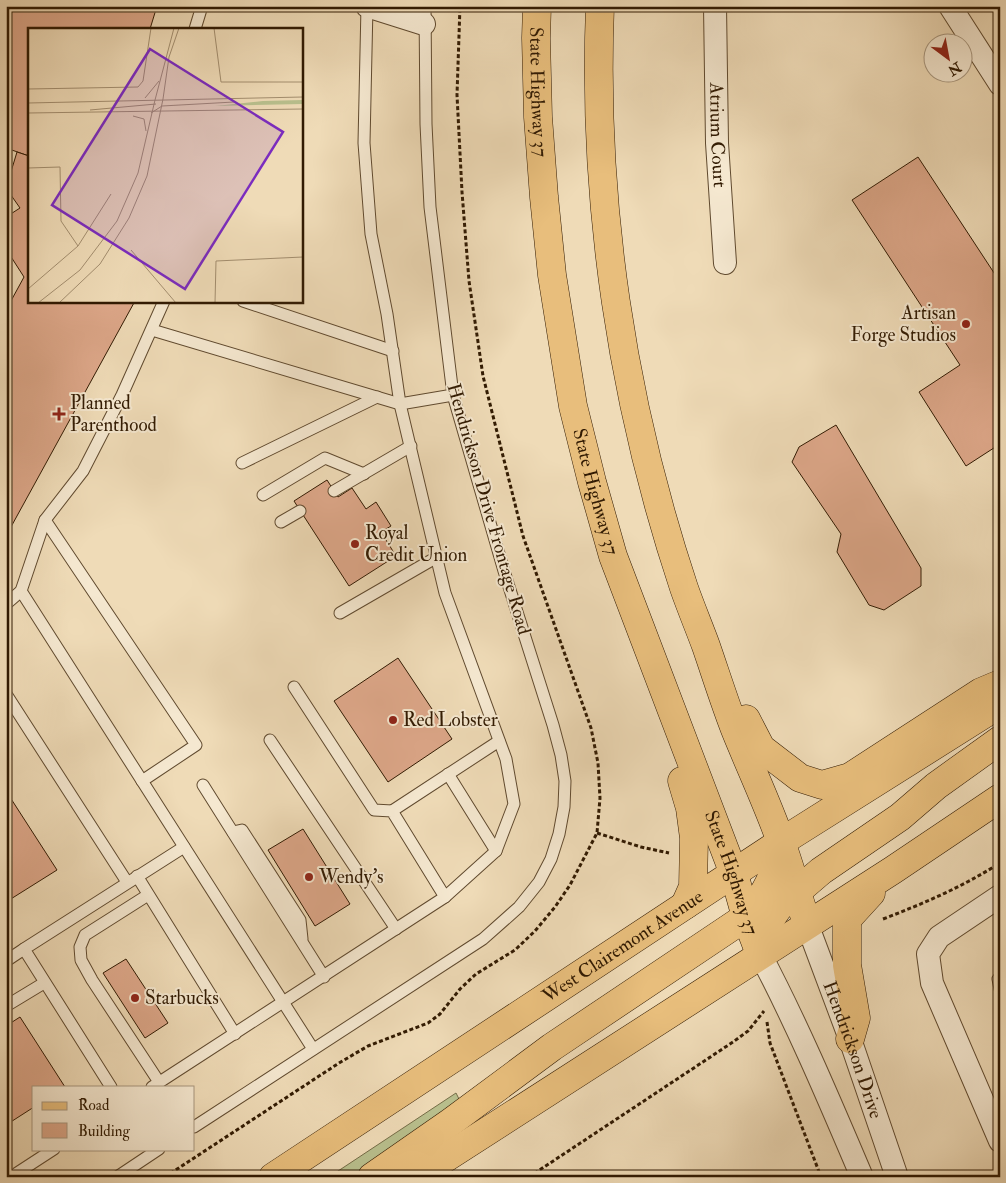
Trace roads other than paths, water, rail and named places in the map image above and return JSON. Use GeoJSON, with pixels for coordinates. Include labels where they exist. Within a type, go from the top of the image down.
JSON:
{"type":"FeatureCollection","features":[{"type":"Feature","properties":{"kind":"main road","name":"State Highway 37"},"geometry":{"type":"LineString","coordinates":[[537,6],[538,126],[552,275],[573,406],[613,556],[734,874],[746,917],[760,954]]}},
{"type":"Feature","properties":{"kind":"main road"},"geometry":{"type":"LineString","coordinates":[[600,6],[597,65],[605,208],[622,346],[634,410],[649,469],[684,588],[735,729],[781,842],[808,924]]}},
{"type":"Feature","properties":{"kind":"main road"},"geometry":{"type":"LineString","coordinates":[[634,610],[632,641],[641,673],[683,784],[690,808],[694,838],[693,887],[686,905]]}},
{"type":"Feature","properties":{"kind":"main road"},"geometry":{"type":"LineString","coordinates":[[698,624],[761,748],[800,778],[822,785],[850,777],[982,692],[1000,684]]}},
{"type":"Feature","properties":{"kind":"main road","name":"West Clairemont Avenue"},"geometry":{"type":"LineString","coordinates":[[273,1177],[781,842],[1000,704]]}},
{"type":"Feature","properties":{"kind":"main road"},"geometry":{"type":"LineString","coordinates":[[760,954],[767,924],[779,907],[821,871],[900,817],[936,786],[1000,740]]}},
{"type":"Feature","properties":{"kind":"main road"},"geometry":{"type":"LineString","coordinates":[[416,1177],[893,870],[1000,798]]}},
{"type":"Feature","properties":{"kind":"main road"},"geometry":{"type":"LineString","coordinates":[[372,1177],[451,1122],[552,1047],[746,917],[760,900],[770,881],[777,865],[781,842]]}},
{"type":"Feature","properties":{"kind":"main road"},"geometry":{"type":"LineString","coordinates":[[850,1039],[856,1018],[847,965],[847,922],[850,916],[893,870]]}},
{"type":"Feature","properties":{"kind":"street"},"geometry":{"type":"LineString","coordinates":[[367,6],[425,15]]}},
{"type":"Feature","properties":{"kind":"street","name":"Atrium Court"},"geometry":{"type":"LineString","coordinates":[[715,6],[717,142],[725,263]]}},
{"type":"Feature","properties":{"kind":"street"},"geometry":{"type":"LineString","coordinates":[[950,6],[1000,84]]}},
{"type":"Feature","properties":{"kind":"street"},"geometry":{"type":"LineString","coordinates":[[1000,896],[939,937],[928,954],[932,983],[1000,1141]]}},
{"type":"Feature","properties":{"kind":"street","name":"Hendrickson Drive"},"geometry":{"type":"LineString","coordinates":[[808,924],[897,1177]]}},
{"type":"Feature","properties":{"kind":"street","name":"Hendrickson Drive"},"geometry":{"type":"LineString","coordinates":[[760,954],[829,1100],[862,1177]]}},
{"type":"Feature","properties":{"kind":"lane"},"geometry":{"type":"LineString","coordinates":[[194,28],[202,6]]}},
{"type":"Feature","properties":{"kind":"lane"},"geometry":{"type":"LineString","coordinates":[[148,896],[86,936],[80,947],[81,960],[92,980],[156,1085],[444,897],[496,851],[514,804],[506,759],[445,593],[400,404],[387,314],[371,234],[364,143],[367,6]]}},
{"type":"Feature","properties":{"kind":"lane","name":"Hendrickson Drive Frontage Road"},"geometry":{"type":"LineString","coordinates":[[195,1126],[483,938],[519,907],[538,882],[551,859],[559,834],[564,807],[565,782],[561,755],[504,571],[453,395],[430,208],[425,15]]}},
{"type":"Feature","properties":{"kind":"lane"},"geometry":{"type":"LineString","coordinates":[[6,604],[21,591],[45,520],[83,471],[122,395],[164,302]]}},
{"type":"Feature","properties":{"kind":"lane"},"geometry":{"type":"LineString","coordinates":[[246,302],[393,351]]}},
{"type":"Feature","properties":{"kind":"lane"},"geometry":{"type":"LineString","coordinates":[[152,330],[400,404],[453,395]]}},
{"type":"Feature","properties":{"kind":"lane"},"geometry":{"type":"LineString","coordinates":[[242,463],[377,396]]}},
{"type":"Feature","properties":{"kind":"lane"},"geometry":{"type":"LineString","coordinates":[[334,491],[411,446]]}},
{"type":"Feature","properties":{"kind":"lane"},"geometry":{"type":"LineString","coordinates":[[263,495],[326,458],[364,474]]}},
{"type":"Feature","properties":{"kind":"lane"},"geometry":{"type":"LineString","coordinates":[[281,522],[300,511]]}},
{"type":"Feature","properties":{"kind":"lane"},"geometry":{"type":"LineString","coordinates":[[45,520],[196,745],[142,781]]}},
{"type":"Feature","properties":{"kind":"lane"},"geometry":{"type":"LineString","coordinates":[[340,613],[437,557]]}},
{"type":"Feature","properties":{"kind":"lane"},"geometry":{"type":"LineString","coordinates":[[21,591],[313,1049]]}},
{"type":"Feature","properties":{"kind":"lane"},"geometry":{"type":"LineString","coordinates":[[294,688],[374,810],[392,810],[500,741]]}},
{"type":"Feature","properties":{"kind":"lane"},"geometry":{"type":"LineString","coordinates":[[6,694],[132,879],[148,896],[235,1034]]}},
{"type":"Feature","properties":{"kind":"lane"},"geometry":{"type":"LineString","coordinates":[[270,740],[396,929]]}},
{"type":"Feature","properties":{"kind":"lane"},"geometry":{"type":"LineString","coordinates":[[448,774],[496,851]]}},
{"type":"Feature","properties":{"kind":"lane"},"geometry":{"type":"LineString","coordinates":[[203,784],[324,976]]}},
{"type":"Feature","properties":{"kind":"lane"},"geometry":{"type":"LineString","coordinates":[[392,810],[444,897]]}},
{"type":"Feature","properties":{"kind":"lane"},"geometry":{"type":"LineString","coordinates":[[6,961],[184,847]]}},
{"type":"Feature","properties":{"kind":"lane"},"geometry":{"type":"LineString","coordinates":[[24,950],[110,1086]]}},
{"type":"Feature","properties":{"kind":"lane"},"geometry":{"type":"LineString","coordinates":[[1000,977],[998,979],[1000,989]]}},
{"type":"Feature","properties":{"kind":"lane"},"geometry":{"type":"LineString","coordinates":[[6,1006],[44,983]]}},
{"type":"Feature","properties":{"kind":"lane"},"geometry":{"type":"LineString","coordinates":[[11,1177],[52,1150]]}},
{"type":"Feature","properties":{"kind":"lane"},"geometry":{"type":"LineString","coordinates":[[117,1177],[158,1150]]}},
{"type":"Feature","properties":{"kind":"place","name":"Artisan Forge Studios"},"geometry":{"type":"Point","coordinates":[966,324]}},
{"type":"Feature","properties":{"kind":"place","name":"Planned Parenthood"},"geometry":{"type":"Point","coordinates":[59,414]}},
{"type":"Feature","properties":{"kind":"place","name":"Royal Credit Union"},"geometry":{"type":"Point","coordinates":[355,544]}},
{"type":"Feature","properties":{"kind":"place","name":"Red Lobster"},"geometry":{"type":"Point","coordinates":[393,720]}},
{"type":"Feature","properties":{"kind":"place","name":"Wendy's"},"geometry":{"type":"Point","coordinates":[309,877]}},
{"type":"Feature","properties":{"kind":"place","name":"Starbucks"},"geometry":{"type":"Point","coordinates":[135,998]}}]}
